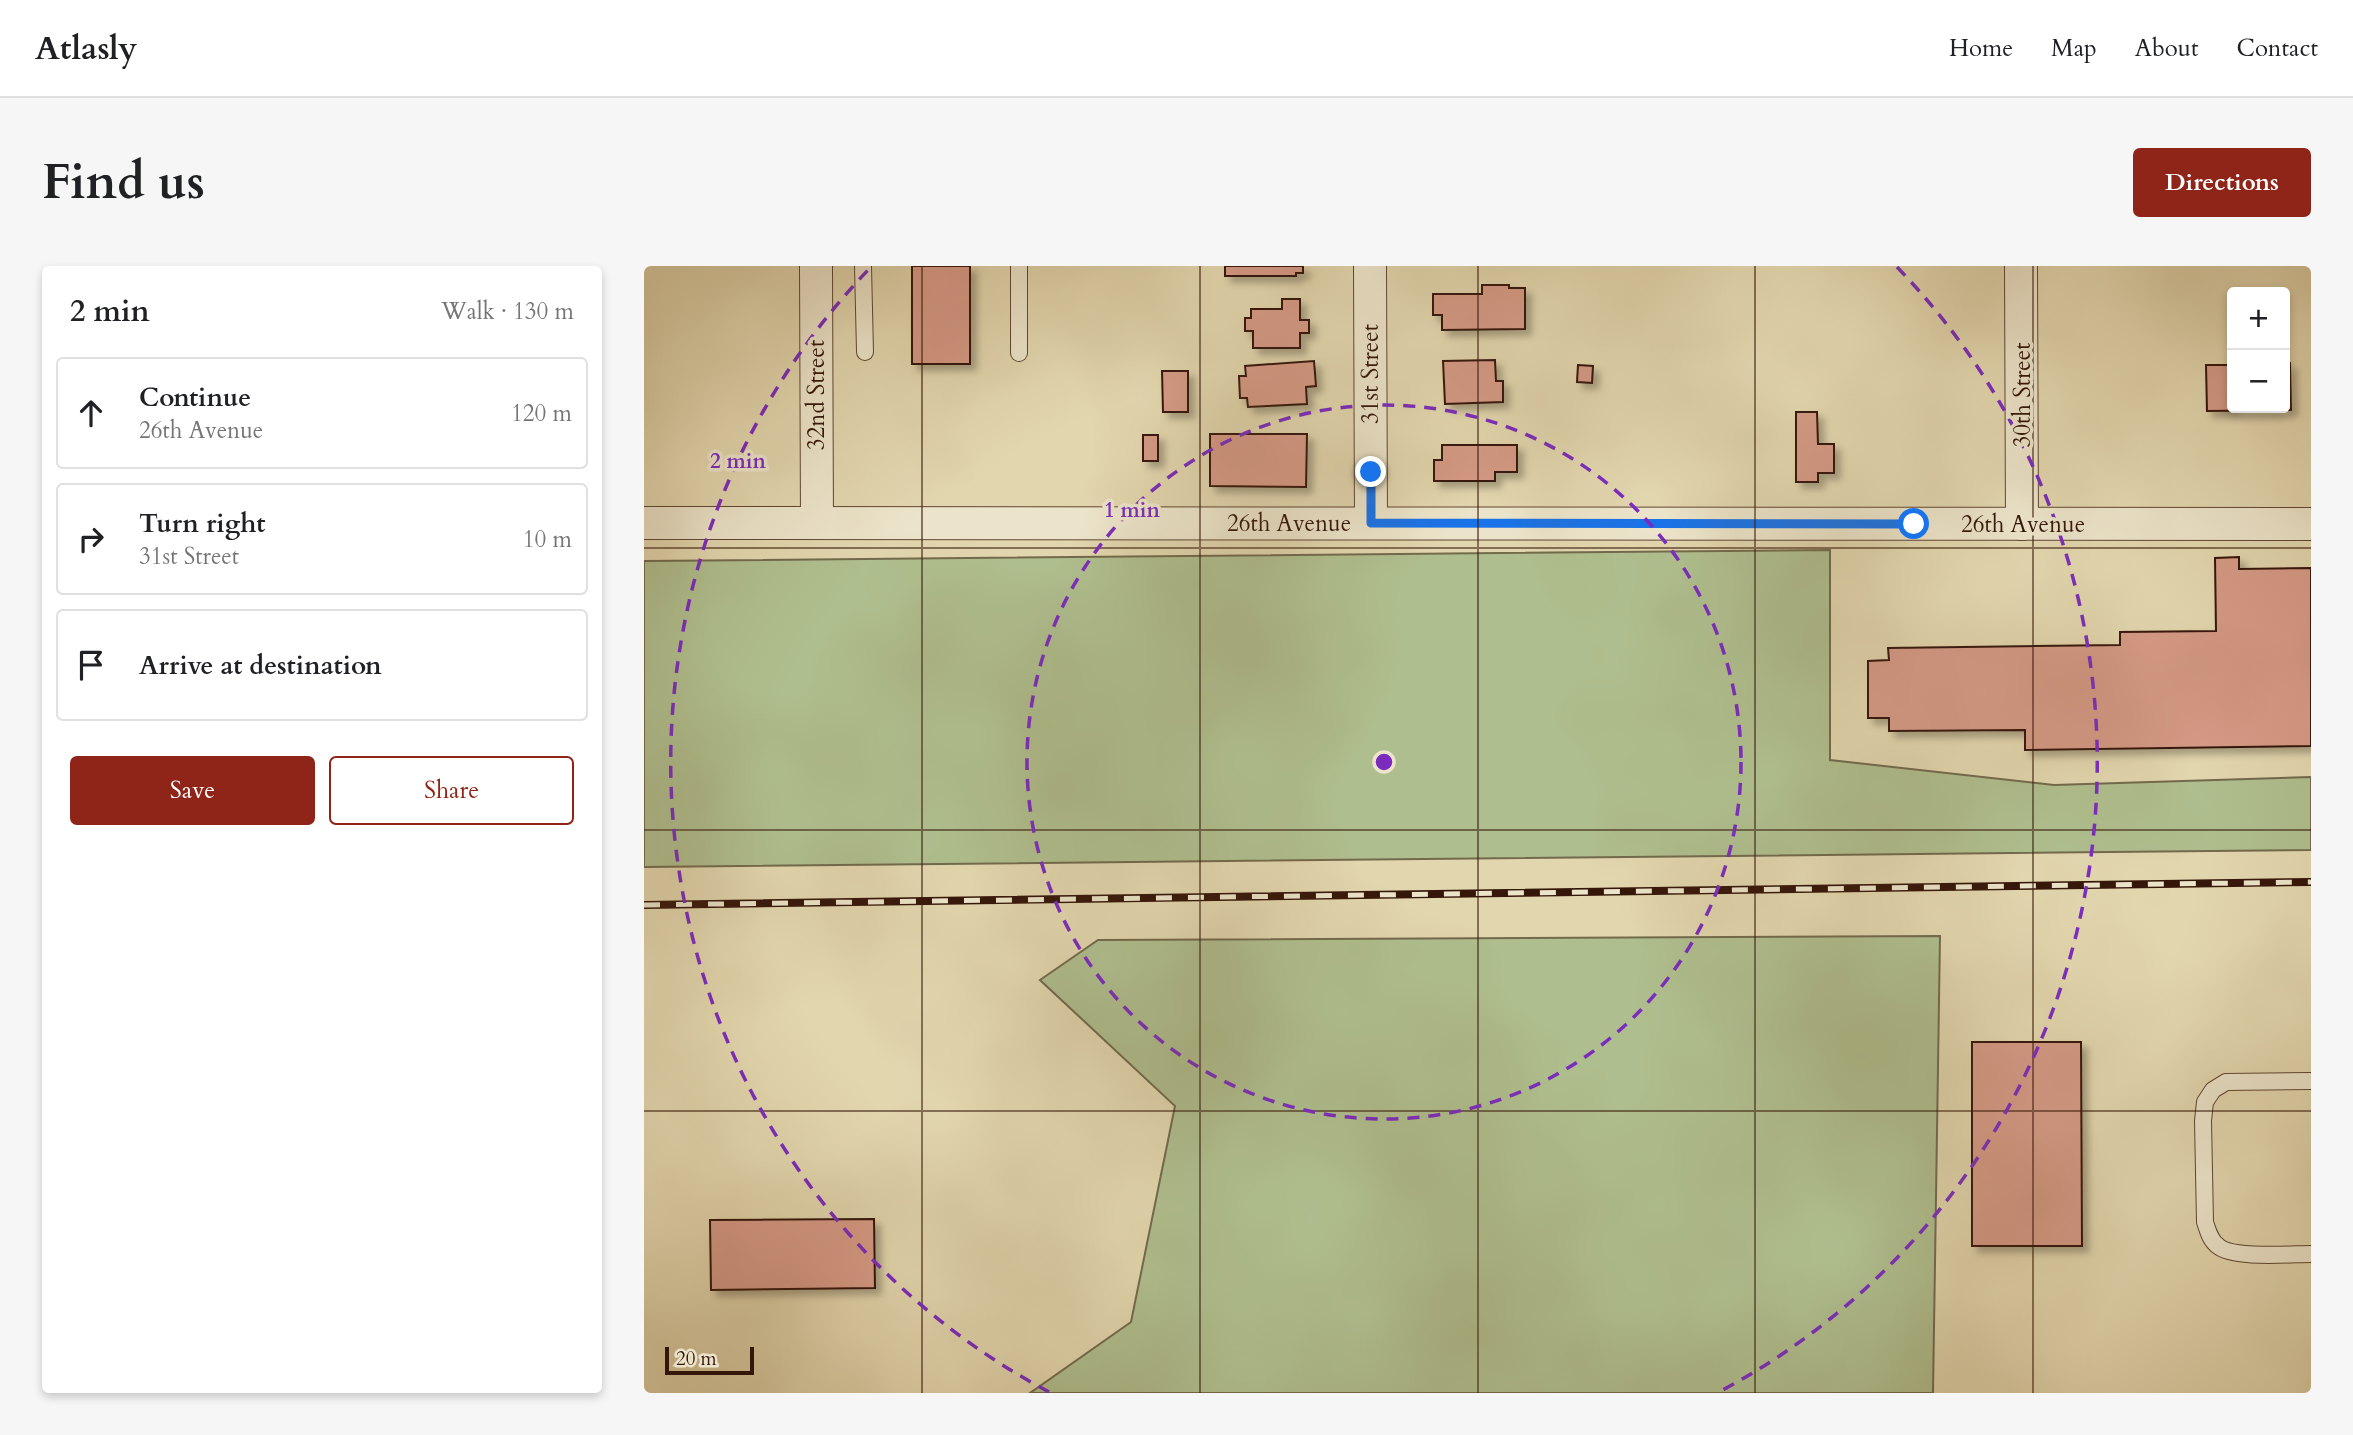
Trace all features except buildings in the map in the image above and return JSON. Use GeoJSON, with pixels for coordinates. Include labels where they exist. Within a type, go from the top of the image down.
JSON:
{"type":"FeatureCollection","features":[{"type":"Feature","properties":{"kind":"street","name":"32nd Street"},"geometry":{"type":"LineString","coordinates":[[816,266],[817,523]]}},
{"type":"Feature","properties":{"kind":"street","name":"31st Street"},"geometry":{"type":"LineString","coordinates":[[1370,266],[1371,523]]}},
{"type":"Feature","properties":{"kind":"street","name":"30th Street"},"geometry":{"type":"LineString","coordinates":[[2021,266],[2022,524]]}},
{"type":"Feature","properties":{"kind":"street","name":"26th Avenue"},"geometry":{"type":"LineString","coordinates":[[644,523],[2311,524]]}},
{"type":"Feature","properties":{"kind":"lane"},"geometry":{"type":"LineString","coordinates":[[863,266],[864,352]]}},
{"type":"Feature","properties":{"kind":"lane"},"geometry":{"type":"LineString","coordinates":[[1019,353],[1020,266]]}},
{"type":"Feature","properties":{"kind":"lane"},"geometry":{"type":"LineString","coordinates":[[2311,1081],[2226,1082],[2213,1090],[2205,1102],[2203,1121],[2205,1222],[2210,1238],[2220,1248],[2234,1253],[2311,1254]]}},
{"type":"Feature","properties":{"kind":"green space"},"geometry":{"type":"Polygon","coordinates":[[[1830,550],[1830,760],[2054,785],[2311,777],[2311,850],[644,867],[644,561],[1830,550]]]}},
{"type":"Feature","properties":{"kind":"green space"},"geometry":{"type":"Polygon","coordinates":[[[1940,936],[1933,1393],[1030,1393],[1131,1322],[1175,1106],[1040,980],[1098,940],[1940,936]]]}},
{"type":"Feature","properties":{"kind":"railway"},"geometry":{"type":"LineString","coordinates":[[644,905],[2311,882]]}},
{"type":"Feature","properties":{"kind":"route"},"geometry":{"type":"LineString","coordinates":[[1371,472],[1371,523],[1914,524]]}}]}
